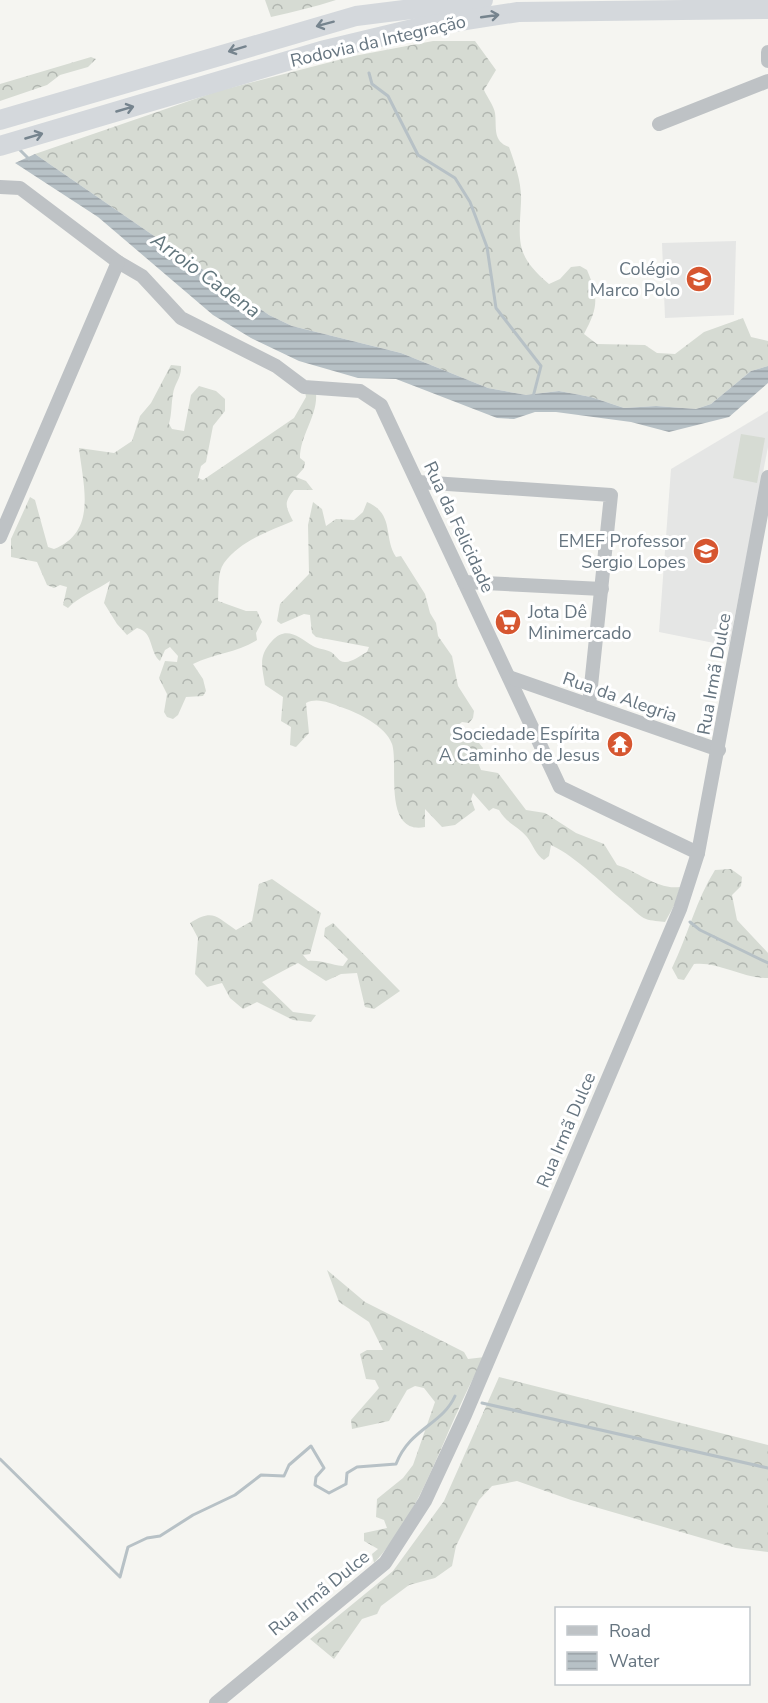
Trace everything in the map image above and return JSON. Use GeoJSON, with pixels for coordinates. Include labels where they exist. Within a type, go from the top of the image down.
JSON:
{"type":"FeatureCollection","features":[{"type":"Feature","properties":{"kind":"highway"},"geometry":{"type":"LineString","coordinates":[[356,16],[393,0]]}},
{"type":"Feature","properties":{"kind":"highway","name":"Rodovia da Integração"},"geometry":{"type":"LineString","coordinates":[[0,120],[356,16],[483,0]]}},
{"type":"Feature","properties":{"kind":"highway","name":"Rodovia da Integração"},"geometry":{"type":"LineString","coordinates":[[0,146],[321,51],[421,27],[518,12],[766,9]]}},
{"type":"Feature","properties":{"kind":"street"},"geometry":{"type":"LineString","coordinates":[[768,52],[768,61]]}},
{"type":"Feature","properties":{"kind":"street"},"geometry":{"type":"LineString","coordinates":[[659,124],[768,81]]}},
{"type":"Feature","properties":{"kind":"street"},"geometry":{"type":"LineString","coordinates":[[0,187],[20,188],[118,262],[0,537]]}},
{"type":"Feature","properties":{"kind":"street","name":"Rua da Felicidade"},"geometry":{"type":"LineString","coordinates":[[118,262],[142,276],[181,318],[276,366],[304,387],[360,391],[381,405],[560,788],[698,853]]}},
{"type":"Feature","properties":{"kind":"street","name":"Rua Irmã Dulce"},"geometry":{"type":"LineString","coordinates":[[216,1703],[385,1563],[425,1501],[465,1415],[680,909],[698,853],[719,750],[768,477]]}},
{"type":"Feature","properties":{"kind":"street"},"geometry":{"type":"LineString","coordinates":[[418,482],[611,495],[590,705]]}},
{"type":"Feature","properties":{"kind":"street"},"geometry":{"type":"LineString","coordinates":[[464,582],[602,589]]}},
{"type":"Feature","properties":{"kind":"street","name":"Rua da Alegria"},"geometry":{"type":"LineString","coordinates":[[509,677],[719,750]]}},
{"type":"Feature","properties":{"kind":"shaded area","name":"Colégio Marco Polo"},"geometry":{"type":"Polygon","coordinates":[[[736,241],[734,315],[665,318],[662,243],[736,241]]]}},
{"type":"Feature","properties":{"kind":"shaded area","name":"EMEF Professor Sergio Lopes"},"geometry":{"type":"Polygon","coordinates":[[[768,411],[768,447],[729,646],[659,632],[671,469],[768,411]]]}},
{"type":"Feature","properties":{"kind":"green space"},"geometry":{"type":"Polygon","coordinates":[[[265,0],[336,0],[271,17],[265,0]]]}},
{"type":"Feature","properties":{"kind":"green space"},"geometry":{"type":"Polygon","coordinates":[[[433,41],[475,41],[496,70],[484,90],[494,110],[496,133],[500,141],[509,147],[518,174],[521,195],[520,238],[525,256],[530,265],[549,284],[560,279],[571,267],[580,266],[587,270],[594,288],[595,303],[592,317],[584,334],[597,344],[645,345],[657,353],[675,354],[704,332],[743,318],[751,337],[768,341],[768,366],[751,371],[711,404],[696,409],[656,406],[624,408],[591,397],[559,391],[526,395],[488,388],[401,353],[292,326],[269,315],[35,154],[218,91],[354,56],[433,41]]]}},
{"type":"Feature","properties":{"kind":"green space"},"geometry":{"type":"Polygon","coordinates":[[[91,57],[96,59],[88,67],[60,75],[47,85],[0,101],[0,84],[91,57]]]}},
{"type":"Feature","properties":{"kind":"green space"},"geometry":{"type":"Polygon","coordinates":[[[171,365],[181,366],[172,398],[169,424],[172,429],[184,431],[191,395],[199,386],[216,391],[225,399],[225,411],[213,426],[206,462],[201,466],[198,478],[203,480],[294,418],[306,397],[305,391],[316,393],[314,410],[301,450],[300,458],[305,462],[304,468],[296,477],[306,481],[313,490],[294,490],[287,502],[293,521],[265,533],[238,549],[224,563],[220,571],[218,601],[246,611],[257,611],[262,622],[256,633],[257,640],[242,648],[193,664],[203,679],[206,691],[203,696],[186,697],[178,715],[173,719],[167,717],[164,712],[167,694],[159,678],[165,661],[177,662],[178,656],[170,647],[165,650],[160,661],[154,653],[149,638],[142,630],[137,628],[127,635],[117,624],[104,603],[110,581],[68,608],[63,605],[67,587],[60,585],[54,588],[47,585],[37,562],[11,557],[11,539],[30,497],[35,500],[48,547],[54,549],[68,541],[77,531],[84,506],[79,448],[114,453],[132,441],[140,416],[151,403],[171,365]]]}},
{"type":"Feature","properties":{"kind":"green space"},"geometry":{"type":"Polygon","coordinates":[[[741,434],[765,438],[757,483],[733,478],[741,434]]]}},
{"type":"Feature","properties":{"kind":"green space"},"geometry":{"type":"Polygon","coordinates":[[[313,502],[322,509],[326,526],[336,519],[354,520],[363,512],[367,502],[382,513],[392,549],[396,557],[401,556],[425,594],[430,613],[436,623],[438,636],[452,656],[458,686],[474,711],[469,723],[462,722],[457,726],[458,732],[475,738],[483,748],[477,760],[481,770],[498,773],[526,810],[545,813],[576,833],[604,844],[617,865],[663,886],[680,887],[675,904],[665,922],[641,917],[561,850],[551,845],[549,856],[544,860],[541,858],[520,830],[499,810],[493,808],[489,811],[473,793],[471,799],[475,810],[455,825],[442,827],[425,809],[425,827],[412,827],[403,820],[398,810],[395,796],[394,754],[389,737],[371,721],[355,713],[324,701],[310,701],[306,703],[309,733],[296,747],[290,745],[291,727],[281,721],[283,697],[265,685],[262,662],[272,641],[282,634],[293,634],[315,647],[331,652],[344,662],[354,660],[367,652],[369,647],[316,637],[312,633],[310,615],[304,614],[281,624],[277,621],[280,604],[309,574],[308,525],[313,502]]]}},
{"type":"Feature","properties":{"kind":"green space"},"geometry":{"type":"Polygon","coordinates":[[[731,869],[742,877],[741,886],[732,895],[737,920],[768,953],[768,978],[712,965],[694,964],[684,980],[678,979],[672,968],[703,893],[715,870],[731,869]]]}},
{"type":"Feature","properties":{"kind":"green space"},"geometry":{"type":"Polygon","coordinates":[[[272,879],[321,913],[310,954],[303,955],[308,961],[343,966],[348,959],[324,936],[325,928],[333,923],[400,991],[374,1009],[365,1007],[357,973],[341,974],[326,981],[298,963],[262,982],[293,1012],[316,1015],[311,1022],[293,1020],[257,1002],[243,1009],[230,998],[222,983],[207,987],[195,974],[198,938],[190,923],[209,915],[236,930],[252,921],[259,884],[272,879]]]}},
{"type":"Feature","properties":{"kind":"green space"},"geometry":{"type":"Polygon","coordinates":[[[327,1270],[365,1302],[464,1352],[468,1359],[485,1357],[408,1516],[393,1540],[374,1563],[372,1554],[378,1549],[364,1541],[364,1533],[387,1528],[384,1520],[376,1517],[377,1499],[403,1478],[413,1465],[435,1402],[424,1388],[415,1386],[407,1390],[389,1421],[352,1429],[351,1420],[379,1388],[375,1380],[366,1379],[360,1354],[367,1350],[383,1350],[369,1322],[339,1302],[327,1270]]]}},
{"type":"Feature","properties":{"kind":"green space"},"geometry":{"type":"Polygon","coordinates":[[[499,1377],[768,1445],[768,1552],[736,1548],[571,1500],[517,1481],[492,1486],[479,1500],[456,1546],[452,1566],[435,1578],[409,1585],[381,1606],[377,1614],[362,1619],[334,1659],[310,1639],[393,1571],[444,1501],[499,1377]]]}},
{"type":"Feature","properties":{"kind":"water","name":"Arroio Cadena"},"geometry":{"type":"Polygon","coordinates":[[[35,154],[269,315],[292,326],[401,353],[488,388],[526,395],[559,391],[591,397],[624,408],[656,406],[696,409],[711,404],[751,371],[768,366],[768,383],[729,417],[669,432],[631,422],[556,412],[535,412],[514,419],[497,418],[396,379],[358,378],[299,361],[251,338],[213,315],[98,217],[15,163],[35,154]]]}},
{"type":"Feature","properties":{"kind":"waterway","name":"Arroio Cadena"},"geometry":{"type":"LineString","coordinates":[[369,73],[372,84],[388,96],[418,155],[455,178],[470,202],[487,247],[496,308],[541,366],[533,397]]}},
{"type":"Feature","properties":{"kind":"waterway","name":"Arroio Cadena"},"geometry":{"type":"LineString","coordinates":[[19,149],[29,159]]}},
{"type":"Feature","properties":{"kind":"waterway"},"geometry":{"type":"LineString","coordinates":[[690,922],[700,930],[768,963]]}},
{"type":"Feature","properties":{"kind":"waterway"},"geometry":{"type":"LineString","coordinates":[[0,1459],[120,1577],[128,1547],[147,1538],[160,1536],[193,1515],[235,1495],[261,1475],[284,1476],[289,1465],[311,1446],[324,1468],[316,1477],[315,1485],[329,1493],[346,1484],[347,1473],[357,1467],[396,1464],[409,1442],[442,1414],[455,1396]]}},
{"type":"Feature","properties":{"kind":"waterway"},"geometry":{"type":"LineString","coordinates":[[482,1403],[768,1468]]}},
{"type":"Feature","properties":{"kind":"place","name":"Colégio Marco Polo"},"geometry":{"type":"Point","coordinates":[699,279]}},
{"type":"Feature","properties":{"kind":"place","name":"EMEF Professor Sergio Lopes"},"geometry":{"type":"Point","coordinates":[706,551]}},
{"type":"Feature","properties":{"kind":"place","name":"Jota Dê Minimercado"},"geometry":{"type":"Point","coordinates":[508,622]}},
{"type":"Feature","properties":{"kind":"place","name":"Sociedade Espírita A Caminho de Jesus"},"geometry":{"type":"Point","coordinates":[620,744]}}]}
